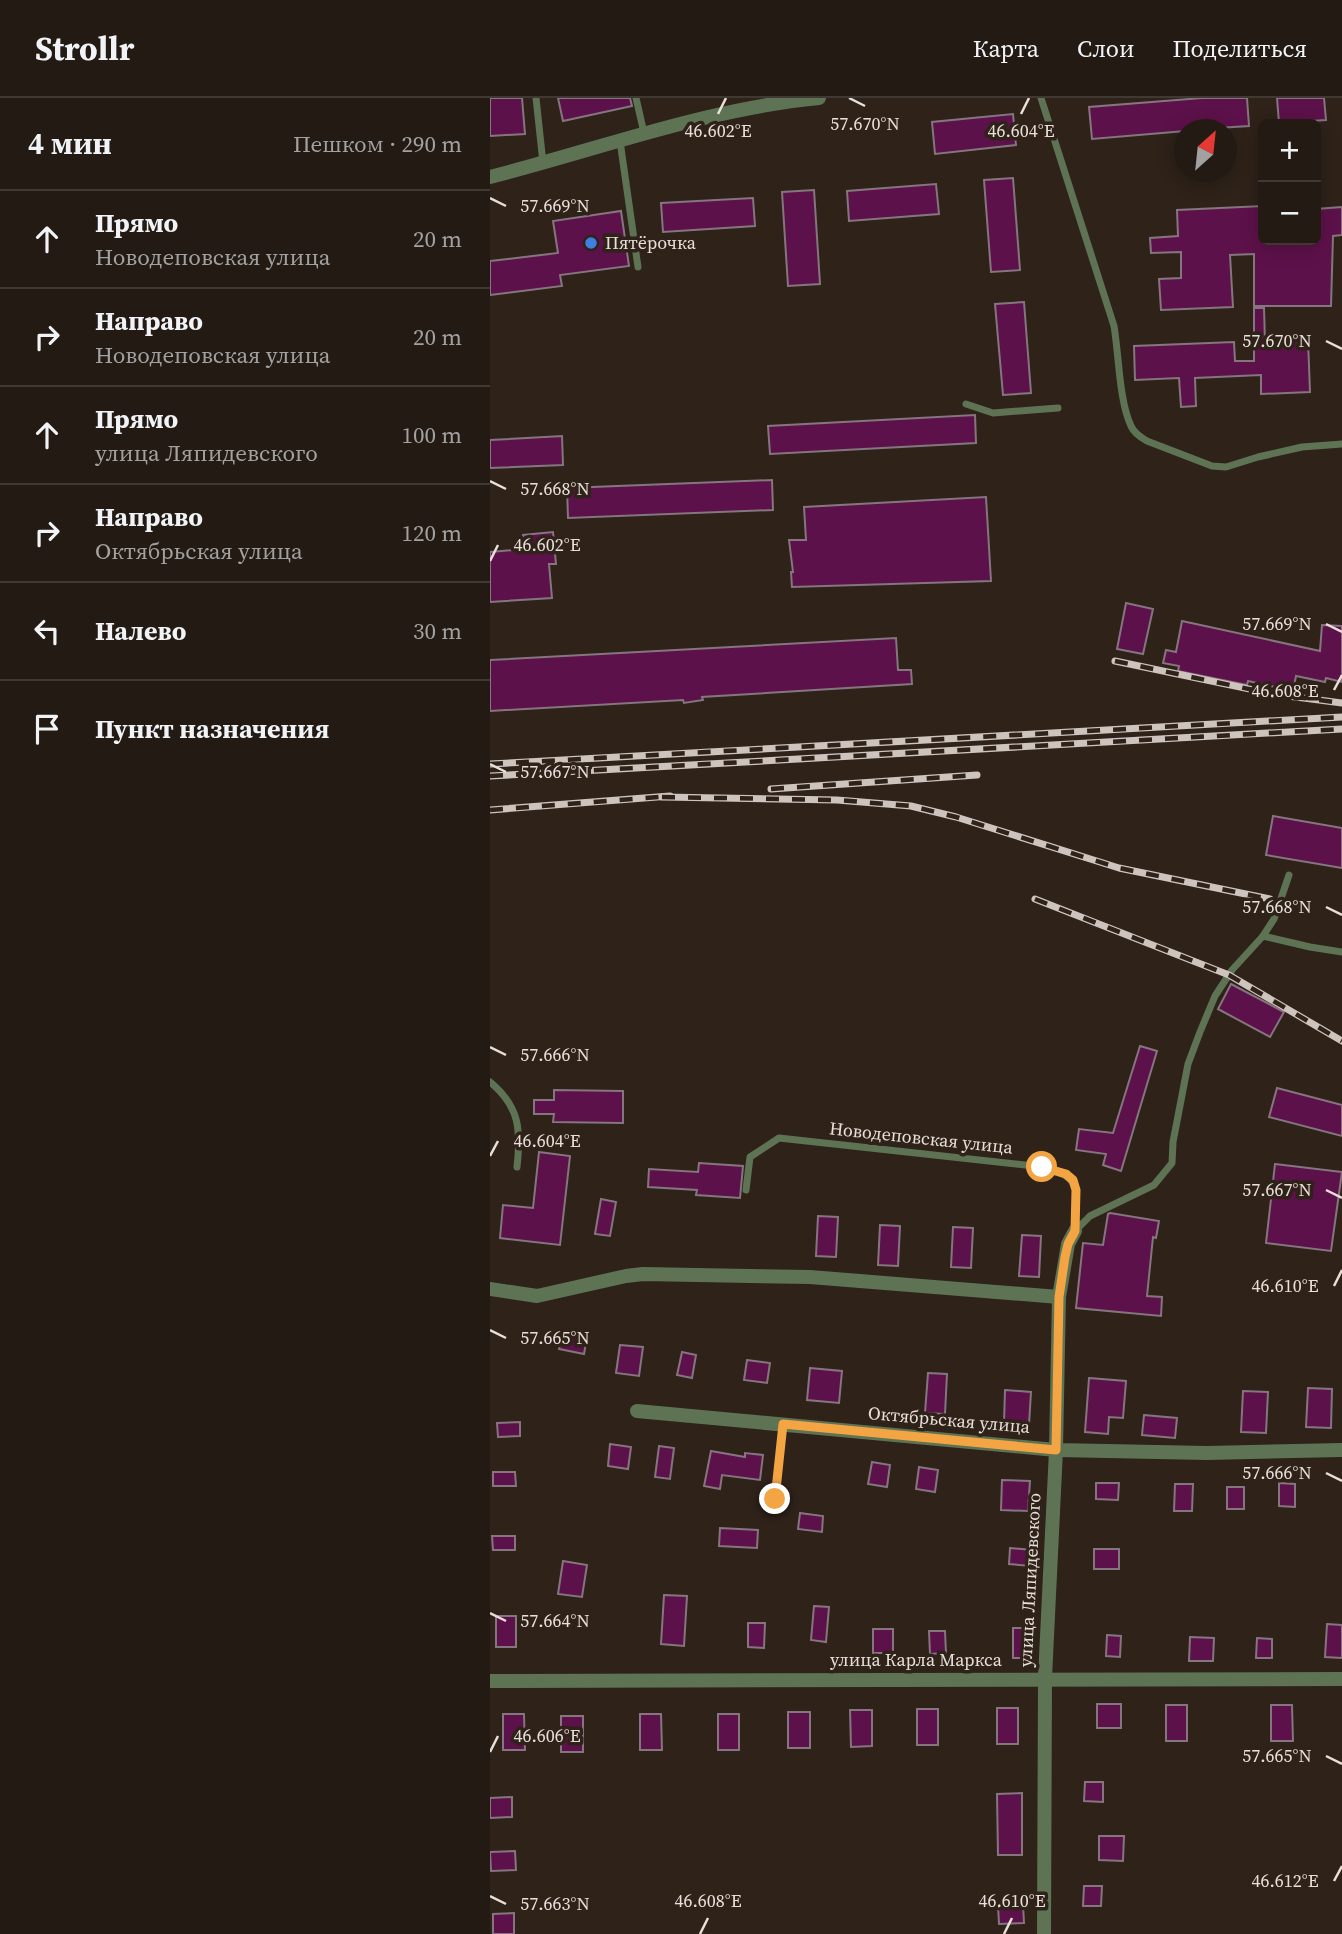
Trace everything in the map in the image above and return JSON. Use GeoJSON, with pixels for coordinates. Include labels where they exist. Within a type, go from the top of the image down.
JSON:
{"type":"FeatureCollection","features":[{"type":"Feature","properties":{"kind":"street"},"geometry":{"type":"LineString","coordinates":[[490,177],[708,115],[819,98]]}},
{"type":"Feature","properties":{"kind":"street","name":"улица Ляпидевского"},"geometry":{"type":"LineString","coordinates":[[1044,1934],[1045,1678],[1056,1450],[1059,1297],[1068,1244],[1075,1231]]}},
{"type":"Feature","properties":{"kind":"street"},"geometry":{"type":"LineString","coordinates":[[490,1289],[537,1296],[626,1276],[657,1274],[810,1277],[1059,1297]]}},
{"type":"Feature","properties":{"kind":"street","name":"Октябрьская улица"},"geometry":{"type":"LineString","coordinates":[[637,1410],[1056,1450],[1208,1453],[1342,1450]]}},
{"type":"Feature","properties":{"kind":"street","name":"улица Карла Маркса"},"geometry":{"type":"LineString","coordinates":[[490,1681],[1342,1679]]}},
{"type":"Feature","properties":{"kind":"lane"},"geometry":{"type":"LineString","coordinates":[[536,98],[543,164]]}},
{"type":"Feature","properties":{"kind":"lane"},"geometry":{"type":"LineString","coordinates":[[636,98],[644,133]]}},
{"type":"Feature","properties":{"kind":"lane"},"geometry":{"type":"LineString","coordinates":[[1041,98],[1114,326],[1122,393],[1131,425],[1137,435],[1212,466],[1226,467],[1302,447],[1342,444]]}},
{"type":"Feature","properties":{"kind":"lane"},"geometry":{"type":"LineString","coordinates":[[620,140],[638,267]]}},
{"type":"Feature","properties":{"kind":"lane"},"geometry":{"type":"LineString","coordinates":[[966,404],[993,413],[1058,408]]}},
{"type":"Feature","properties":{"kind":"lane"},"geometry":{"type":"LineString","coordinates":[[1075,1231],[1090,1216],[1154,1185],[1172,1163],[1173,1142],[1188,1064],[1200,1032],[1215,996],[1232,970],[1263,936],[1274,919],[1289,875]]}},
{"type":"Feature","properties":{"kind":"lane"},"geometry":{"type":"LineString","coordinates":[[1263,936],[1342,951]]}},
{"type":"Feature","properties":{"kind":"lane"},"geometry":{"type":"LineString","coordinates":[[490,1082],[514,1109],[519,1145],[517,1167]]}},
{"type":"Feature","properties":{"kind":"lane","name":"Новодеповская улица"},"geometry":{"type":"LineString","coordinates":[[746,1191],[750,1157],[779,1138],[1042,1167],[1066,1174],[1073,1180],[1076,1190],[1075,1231]]}},
{"type":"Feature","properties":{"kind":"lane"},"geometry":{"type":"LineString","coordinates":[[775,1499],[783,1424]]}},
{"type":"Feature","properties":{"kind":"building"},"geometry":{"type":"Polygon","coordinates":[[[490,98],[522,98],[525,134],[490,136],[490,98]]]}},
{"type":"Feature","properties":{"kind":"building"},"geometry":{"type":"Polygon","coordinates":[[[558,98],[630,98],[632,106],[563,121],[558,98]]]}},
{"type":"Feature","properties":{"kind":"building"},"geometry":{"type":"Polygon","coordinates":[[[1202,98],[1247,98],[1249,126],[1237,127],[1237,119],[1174,119],[1174,132],[1092,139],[1089,107],[1202,98]]]}},
{"type":"Feature","properties":{"kind":"building"},"geometry":{"type":"Polygon","coordinates":[[[1277,98],[1324,98],[1326,120],[1279,119],[1277,98]]]}},
{"type":"Feature","properties":{"kind":"building"},"geometry":{"type":"Polygon","coordinates":[[[1013,114],[1016,145],[935,154],[932,122],[1013,114]]]}},
{"type":"Feature","properties":{"kind":"building"},"geometry":{"type":"Polygon","coordinates":[[[1013,178],[1020,270],[991,272],[984,180],[1013,178]]]}},
{"type":"Feature","properties":{"kind":"building"},"geometry":{"type":"Polygon","coordinates":[[[936,184],[939,214],[849,221],[847,191],[936,184]]]}},
{"type":"Feature","properties":{"kind":"building"},"geometry":{"type":"Polygon","coordinates":[[[814,190],[820,284],[788,286],[782,192],[814,190]]]}},
{"type":"Feature","properties":{"kind":"building"},"geometry":{"type":"Polygon","coordinates":[[[753,198],[755,226],[663,232],[661,203],[753,198]]]}},
{"type":"Feature","properties":{"kind":"building"},"geometry":{"type":"Polygon","coordinates":[[[1258,206],[1258,245],[1321,245],[1321,209],[1342,207],[1342,235],[1333,236],[1331,306],[1254,306],[1254,254],[1230,255],[1233,307],[1161,310],[1159,279],[1181,278],[1181,252],[1151,253],[1150,238],[1178,236],[1177,210],[1258,206]]]}},
{"type":"Feature","properties":{"kind":"building","name":"Пятёрочка"},"geometry":{"type":"Polygon","coordinates":[[[621,211],[629,266],[560,275],[562,286],[490,295],[490,261],[558,253],[553,221],[621,211]]]}},
{"type":"Feature","properties":{"kind":"building"},"geometry":{"type":"Polygon","coordinates":[[[1024,302],[1031,393],[1003,395],[995,304],[1024,302]]]}},
{"type":"Feature","properties":{"kind":"building"},"geometry":{"type":"Polygon","coordinates":[[[1254,308],[1264,308],[1265,341],[1308,339],[1310,392],[1261,394],[1261,375],[1195,378],[1196,406],[1181,407],[1179,378],[1135,380],[1134,346],[1234,342],[1235,361],[1254,361],[1254,308]]]}},
{"type":"Feature","properties":{"kind":"building"},"geometry":{"type":"Polygon","coordinates":[[[975,415],[976,443],[770,454],[768,426],[975,415]]]}},
{"type":"Feature","properties":{"kind":"building"},"geometry":{"type":"Polygon","coordinates":[[[562,436],[563,465],[490,468],[490,440],[562,436]]]}},
{"type":"Feature","properties":{"kind":"building"},"geometry":{"type":"Polygon","coordinates":[[[772,480],[773,510],[568,518],[567,488],[772,480]]]}},
{"type":"Feature","properties":{"kind":"building"},"geometry":{"type":"Polygon","coordinates":[[[986,497],[991,581],[792,587],[789,540],[806,540],[804,507],[986,497]]]}},
{"type":"Feature","properties":{"kind":"building"},"geometry":{"type":"Polygon","coordinates":[[[553,532],[556,564],[549,564],[552,598],[490,602],[490,552],[524,549],[523,535],[553,532]]]}},
{"type":"Feature","properties":{"kind":"building"},"geometry":{"type":"Polygon","coordinates":[[[1126,603],[1153,609],[1143,654],[1117,649],[1126,603]]]}},
{"type":"Feature","properties":{"kind":"building"},"geometry":{"type":"Polygon","coordinates":[[[1182,621],[1320,651],[1322,625],[1342,626],[1342,682],[1326,678],[1325,682],[1296,676],[1293,691],[1248,681],[1247,685],[1178,671],[1179,666],[1163,663],[1166,650],[1176,652],[1182,621]]]}},
{"type":"Feature","properties":{"kind":"building"},"geometry":{"type":"Polygon","coordinates":[[[896,638],[898,670],[911,670],[912,684],[702,697],[703,700],[684,703],[683,700],[490,711],[490,660],[896,638]]]}},
{"type":"Feature","properties":{"kind":"building"},"geometry":{"type":"Polygon","coordinates":[[[1273,816],[1342,828],[1342,868],[1266,855],[1273,816]]]}},
{"type":"Feature","properties":{"kind":"building"},"geometry":{"type":"Polygon","coordinates":[[[1231,984],[1284,1012],[1270,1037],[1218,1009],[1231,984]]]}},
{"type":"Feature","properties":{"kind":"building"},"geometry":{"type":"Polygon","coordinates":[[[1140,1046],[1157,1051],[1121,1171],[1103,1165],[1106,1154],[1076,1150],[1079,1129],[1113,1133],[1140,1046]]]}},
{"type":"Feature","properties":{"kind":"building"},"geometry":{"type":"Polygon","coordinates":[[[1277,1088],[1342,1105],[1342,1136],[1269,1117],[1277,1088]]]}},
{"type":"Feature","properties":{"kind":"building"},"geometry":{"type":"Polygon","coordinates":[[[554,1090],[623,1091],[623,1123],[553,1122],[554,1114],[534,1114],[534,1100],[554,1100],[554,1090]]]}},
{"type":"Feature","properties":{"kind":"building"},"geometry":{"type":"Polygon","coordinates":[[[539,1152],[570,1156],[560,1245],[500,1238],[503,1205],[533,1208],[539,1152]]]}},
{"type":"Feature","properties":{"kind":"building"},"geometry":{"type":"Polygon","coordinates":[[[699,1163],[743,1166],[740,1198],[696,1195],[697,1190],[648,1187],[649,1169],[698,1172],[699,1163]]]}},
{"type":"Feature","properties":{"kind":"building"},"geometry":{"type":"Polygon","coordinates":[[[1275,1164],[1342,1172],[1331,1251],[1266,1243],[1275,1164]]]}},
{"type":"Feature","properties":{"kind":"building"},"geometry":{"type":"Polygon","coordinates":[[[601,1199],[616,1202],[610,1236],[595,1234],[601,1199]]]}},
{"type":"Feature","properties":{"kind":"building"},"geometry":{"type":"Polygon","coordinates":[[[1110,1213],[1159,1221],[1156,1238],[1153,1237],[1147,1296],[1162,1297],[1161,1316],[1076,1308],[1083,1243],[1103,1245],[1110,1213]]]}},
{"type":"Feature","properties":{"kind":"building"},"geometry":{"type":"Polygon","coordinates":[[[818,1216],[838,1217],[836,1257],[816,1256],[818,1216]]]}},
{"type":"Feature","properties":{"kind":"building"},"geometry":{"type":"Polygon","coordinates":[[[880,1225],[900,1226],[898,1266],[878,1265],[880,1225]]]}},
{"type":"Feature","properties":{"kind":"building"},"geometry":{"type":"Polygon","coordinates":[[[953,1227],[973,1228],[971,1268],[951,1267],[953,1227]]]}},
{"type":"Feature","properties":{"kind":"building"},"geometry":{"type":"Polygon","coordinates":[[[1022,1235],[1041,1236],[1039,1277],[1019,1276],[1022,1235]]]}},
{"type":"Feature","properties":{"kind":"building"},"geometry":{"type":"Polygon","coordinates":[[[562,1334],[587,1338],[584,1354],[559,1349],[562,1334]]]}},
{"type":"Feature","properties":{"kind":"building"},"geometry":{"type":"Polygon","coordinates":[[[620,1345],[643,1347],[639,1376],[616,1373],[620,1345]]]}},
{"type":"Feature","properties":{"kind":"building"},"geometry":{"type":"Polygon","coordinates":[[[682,1352],[696,1355],[692,1378],[677,1375],[682,1352]]]}},
{"type":"Feature","properties":{"kind":"building"},"geometry":{"type":"Polygon","coordinates":[[[747,1360],[770,1363],[767,1383],[744,1380],[747,1360]]]}},
{"type":"Feature","properties":{"kind":"building"},"geometry":{"type":"Polygon","coordinates":[[[810,1368],[842,1371],[839,1403],[807,1400],[810,1368]]]}},
{"type":"Feature","properties":{"kind":"building"},"geometry":{"type":"Polygon","coordinates":[[[928,1373],[947,1374],[945,1414],[925,1413],[928,1373]]]}},
{"type":"Feature","properties":{"kind":"building"},"geometry":{"type":"Polygon","coordinates":[[[1089,1378],[1126,1381],[1123,1418],[1109,1417],[1108,1434],[1085,1432],[1089,1378]]]}},
{"type":"Feature","properties":{"kind":"building"},"geometry":{"type":"Polygon","coordinates":[[[1308,1388],[1332,1389],[1331,1428],[1306,1427],[1308,1388]]]}},
{"type":"Feature","properties":{"kind":"building"},"geometry":{"type":"Polygon","coordinates":[[[1005,1390],[1031,1392],[1029,1425],[1004,1422],[1005,1390]]]}},
{"type":"Feature","properties":{"kind":"building"},"geometry":{"type":"Polygon","coordinates":[[[1243,1391],[1268,1392],[1266,1433],[1241,1432],[1243,1391]]]}},
{"type":"Feature","properties":{"kind":"building"},"geometry":{"type":"Polygon","coordinates":[[[1144,1415],[1177,1418],[1175,1438],[1142,1435],[1144,1415]]]}},
{"type":"Feature","properties":{"kind":"building"},"geometry":{"type":"Polygon","coordinates":[[[520,1422],[520,1436],[498,1437],[497,1423],[520,1422]]]}},
{"type":"Feature","properties":{"kind":"building"},"geometry":{"type":"Polygon","coordinates":[[[610,1444],[631,1447],[628,1469],[608,1466],[610,1444]]]}},
{"type":"Feature","properties":{"kind":"building"},"geometry":{"type":"Polygon","coordinates":[[[659,1446],[674,1448],[670,1479],[655,1477],[659,1446]]]}},
{"type":"Feature","properties":{"kind":"building"},"geometry":{"type":"Polygon","coordinates":[[[711,1451],[745,1457],[745,1453],[763,1455],[760,1480],[722,1475],[720,1489],[704,1486],[711,1451]]]}},
{"type":"Feature","properties":{"kind":"building"},"geometry":{"type":"Polygon","coordinates":[[[872,1462],[890,1465],[887,1487],[868,1484],[872,1462]]]}},
{"type":"Feature","properties":{"kind":"building"},"geometry":{"type":"Polygon","coordinates":[[[919,1467],[938,1470],[935,1492],[916,1489],[919,1467]]]}},
{"type":"Feature","properties":{"kind":"building"},"geometry":{"type":"Polygon","coordinates":[[[493,1472],[515,1472],[516,1486],[493,1486],[493,1472]]]}},
{"type":"Feature","properties":{"kind":"building"},"geometry":{"type":"Polygon","coordinates":[[[1002,1480],[1030,1481],[1028,1511],[1001,1510],[1002,1480]]]}},
{"type":"Feature","properties":{"kind":"building"},"geometry":{"type":"Polygon","coordinates":[[[1096,1483],[1119,1483],[1118,1500],[1096,1499],[1096,1483]]]}},
{"type":"Feature","properties":{"kind":"building"},"geometry":{"type":"Polygon","coordinates":[[[1279,1483],[1295,1484],[1295,1507],[1279,1506],[1279,1483]]]}},
{"type":"Feature","properties":{"kind":"building"},"geometry":{"type":"Polygon","coordinates":[[[1175,1484],[1193,1484],[1192,1511],[1174,1511],[1175,1484]]]}},
{"type":"Feature","properties":{"kind":"building"},"geometry":{"type":"Polygon","coordinates":[[[1227,1487],[1244,1487],[1244,1509],[1227,1509],[1227,1487]]]}},
{"type":"Feature","properties":{"kind":"building"},"geometry":{"type":"Polygon","coordinates":[[[800,1513],[823,1516],[822,1532],[798,1529],[800,1513]]]}},
{"type":"Feature","properties":{"kind":"building"},"geometry":{"type":"Polygon","coordinates":[[[720,1528],[758,1530],[757,1548],[719,1546],[720,1528]]]}},
{"type":"Feature","properties":{"kind":"building"},"geometry":{"type":"Polygon","coordinates":[[[492,1536],[515,1536],[515,1550],[493,1550],[492,1536]]]}},
{"type":"Feature","properties":{"kind":"building"},"geometry":{"type":"Polygon","coordinates":[[[1010,1548],[1033,1550],[1031,1566],[1009,1564],[1010,1548]]]}},
{"type":"Feature","properties":{"kind":"building"},"geometry":{"type":"Polygon","coordinates":[[[1094,1549],[1119,1549],[1119,1569],[1094,1569],[1094,1549]]]}},
{"type":"Feature","properties":{"kind":"building"},"geometry":{"type":"Polygon","coordinates":[[[563,1561],[587,1565],[582,1597],[558,1594],[563,1561]]]}},
{"type":"Feature","properties":{"kind":"building"},"geometry":{"type":"Polygon","coordinates":[[[664,1595],[687,1596],[684,1646],[661,1644],[664,1595]]]}},
{"type":"Feature","properties":{"kind":"building"},"geometry":{"type":"Polygon","coordinates":[[[814,1606],[829,1607],[826,1642],[811,1640],[814,1606]]]}},
{"type":"Feature","properties":{"kind":"building"},"geometry":{"type":"Polygon","coordinates":[[[496,1616],[516,1616],[516,1647],[496,1647],[496,1616]]]}},
{"type":"Feature","properties":{"kind":"building"},"geometry":{"type":"Polygon","coordinates":[[[748,1623],[765,1623],[764,1648],[748,1647],[748,1623]]]}},
{"type":"Feature","properties":{"kind":"building"},"geometry":{"type":"Polygon","coordinates":[[[1327,1624],[1342,1625],[1342,1658],[1325,1657],[1327,1624]]]}},
{"type":"Feature","properties":{"kind":"building"},"geometry":{"type":"Polygon","coordinates":[[[1013,1628],[1028,1628],[1028,1658],[1013,1658],[1013,1628]]]}},
{"type":"Feature","properties":{"kind":"building"},"geometry":{"type":"Polygon","coordinates":[[[873,1629],[893,1629],[893,1653],[873,1653],[873,1629]]]}},
{"type":"Feature","properties":{"kind":"building"},"geometry":{"type":"Polygon","coordinates":[[[929,1631],[945,1631],[946,1653],[930,1654],[929,1631]]]}},
{"type":"Feature","properties":{"kind":"building"},"geometry":{"type":"Polygon","coordinates":[[[1107,1635],[1121,1636],[1120,1657],[1106,1656],[1107,1635]]]}},
{"type":"Feature","properties":{"kind":"building"},"geometry":{"type":"Polygon","coordinates":[[[1190,1637],[1214,1638],[1213,1661],[1189,1661],[1190,1637]]]}},
{"type":"Feature","properties":{"kind":"building"},"geometry":{"type":"Polygon","coordinates":[[[1257,1638],[1272,1639],[1272,1658],[1256,1658],[1257,1638]]]}},
{"type":"Feature","properties":{"kind":"building"},"geometry":{"type":"Polygon","coordinates":[[[1097,1704],[1121,1704],[1121,1728],[1097,1728],[1097,1704]]]}},
{"type":"Feature","properties":{"kind":"building"},"geometry":{"type":"Polygon","coordinates":[[[1166,1705],[1187,1705],[1187,1741],[1166,1741],[1166,1705]]]}},
{"type":"Feature","properties":{"kind":"building"},"geometry":{"type":"Polygon","coordinates":[[[1271,1705],[1292,1705],[1293,1741],[1271,1741],[1271,1705]]]}},
{"type":"Feature","properties":{"kind":"building"},"geometry":{"type":"Polygon","coordinates":[[[997,1708],[1018,1708],[1018,1744],[997,1744],[997,1708]]]}},
{"type":"Feature","properties":{"kind":"building"},"geometry":{"type":"Polygon","coordinates":[[[917,1709],[938,1709],[938,1745],[917,1745],[917,1709]]]}},
{"type":"Feature","properties":{"kind":"building"},"geometry":{"type":"Polygon","coordinates":[[[850,1710],[872,1710],[872,1746],[851,1747],[850,1710]]]}},
{"type":"Feature","properties":{"kind":"building"},"geometry":{"type":"Polygon","coordinates":[[[788,1712],[810,1712],[810,1748],[788,1748],[788,1712]]]}},
{"type":"Feature","properties":{"kind":"building"},"geometry":{"type":"Polygon","coordinates":[[[503,1714],[524,1714],[525,1750],[503,1750],[503,1714]]]}},
{"type":"Feature","properties":{"kind":"building"},"geometry":{"type":"Polygon","coordinates":[[[640,1714],[661,1714],[662,1750],[640,1750],[640,1714]]]}},
{"type":"Feature","properties":{"kind":"building"},"geometry":{"type":"Polygon","coordinates":[[[718,1714],[739,1714],[739,1750],[718,1750],[718,1714]]]}},
{"type":"Feature","properties":{"kind":"building"},"geometry":{"type":"Polygon","coordinates":[[[561,1716],[583,1716],[583,1752],[561,1752],[561,1716]]]}},
{"type":"Feature","properties":{"kind":"building"},"geometry":{"type":"Polygon","coordinates":[[[1085,1782],[1103,1782],[1103,1802],[1084,1801],[1085,1782]]]}},
{"type":"Feature","properties":{"kind":"building"},"geometry":{"type":"Polygon","coordinates":[[[1022,1793],[1022,1855],[998,1855],[997,1794],[1022,1793]]]}},
{"type":"Feature","properties":{"kind":"building"},"geometry":{"type":"Polygon","coordinates":[[[512,1797],[512,1817],[490,1818],[490,1798],[512,1797]]]}},
{"type":"Feature","properties":{"kind":"building"},"geometry":{"type":"Polygon","coordinates":[[[1099,1836],[1124,1836],[1123,1861],[1099,1860],[1099,1836]]]}},
{"type":"Feature","properties":{"kind":"building"},"geometry":{"type":"Polygon","coordinates":[[[515,1851],[516,1870],[491,1871],[490,1852],[515,1851]]]}},
{"type":"Feature","properties":{"kind":"building"},"geometry":{"type":"Polygon","coordinates":[[[1084,1886],[1102,1886],[1101,1906],[1083,1906],[1084,1886]]]}},
{"type":"Feature","properties":{"kind":"building"},"geometry":{"type":"Polygon","coordinates":[[[1023,1904],[1024,1923],[999,1924],[998,1905],[1023,1904]]]}},
{"type":"Feature","properties":{"kind":"building"},"geometry":{"type":"Polygon","coordinates":[[[514,1913],[514,1934],[493,1934],[493,1914],[514,1913]]]}},
{"type":"Feature","properties":{"kind":"railway"},"geometry":{"type":"LineString","coordinates":[[1115,661],[1273,694],[1342,703]]}},
{"type":"Feature","properties":{"kind":"railway"},"geometry":{"type":"LineString","coordinates":[[490,764],[1342,717]]}},
{"type":"Feature","properties":{"kind":"railway"},"geometry":{"type":"LineString","coordinates":[[490,776],[1342,729]]}},
{"type":"Feature","properties":{"kind":"railway"},"geometry":{"type":"LineString","coordinates":[[771,789],[977,775]]}},
{"type":"Feature","properties":{"kind":"railway"},"geometry":{"type":"LineString","coordinates":[[490,810],[670,796]]}},
{"type":"Feature","properties":{"kind":"railway"},"geometry":{"type":"LineString","coordinates":[[662,797],[837,800],[911,806],[956,817],[1119,868],[1270,899]]}},
{"type":"Feature","properties":{"kind":"railway"},"geometry":{"type":"LineString","coordinates":[[1035,899],[1229,975],[1342,1041]]}},
{"type":"Feature","properties":{"kind":"place","name":"Пятёрочка"},"geometry":{"type":"Point","coordinates":[591,243]}},
{"type":"Feature","properties":{"kind":"route"},"geometry":{"type":"LineString","coordinates":[[775,1499],[783,1424],[1056,1450],[1059,1297],[1068,1244],[1075,1231],[1076,1190],[1073,1180],[1066,1174],[1042,1167]]}}]}
